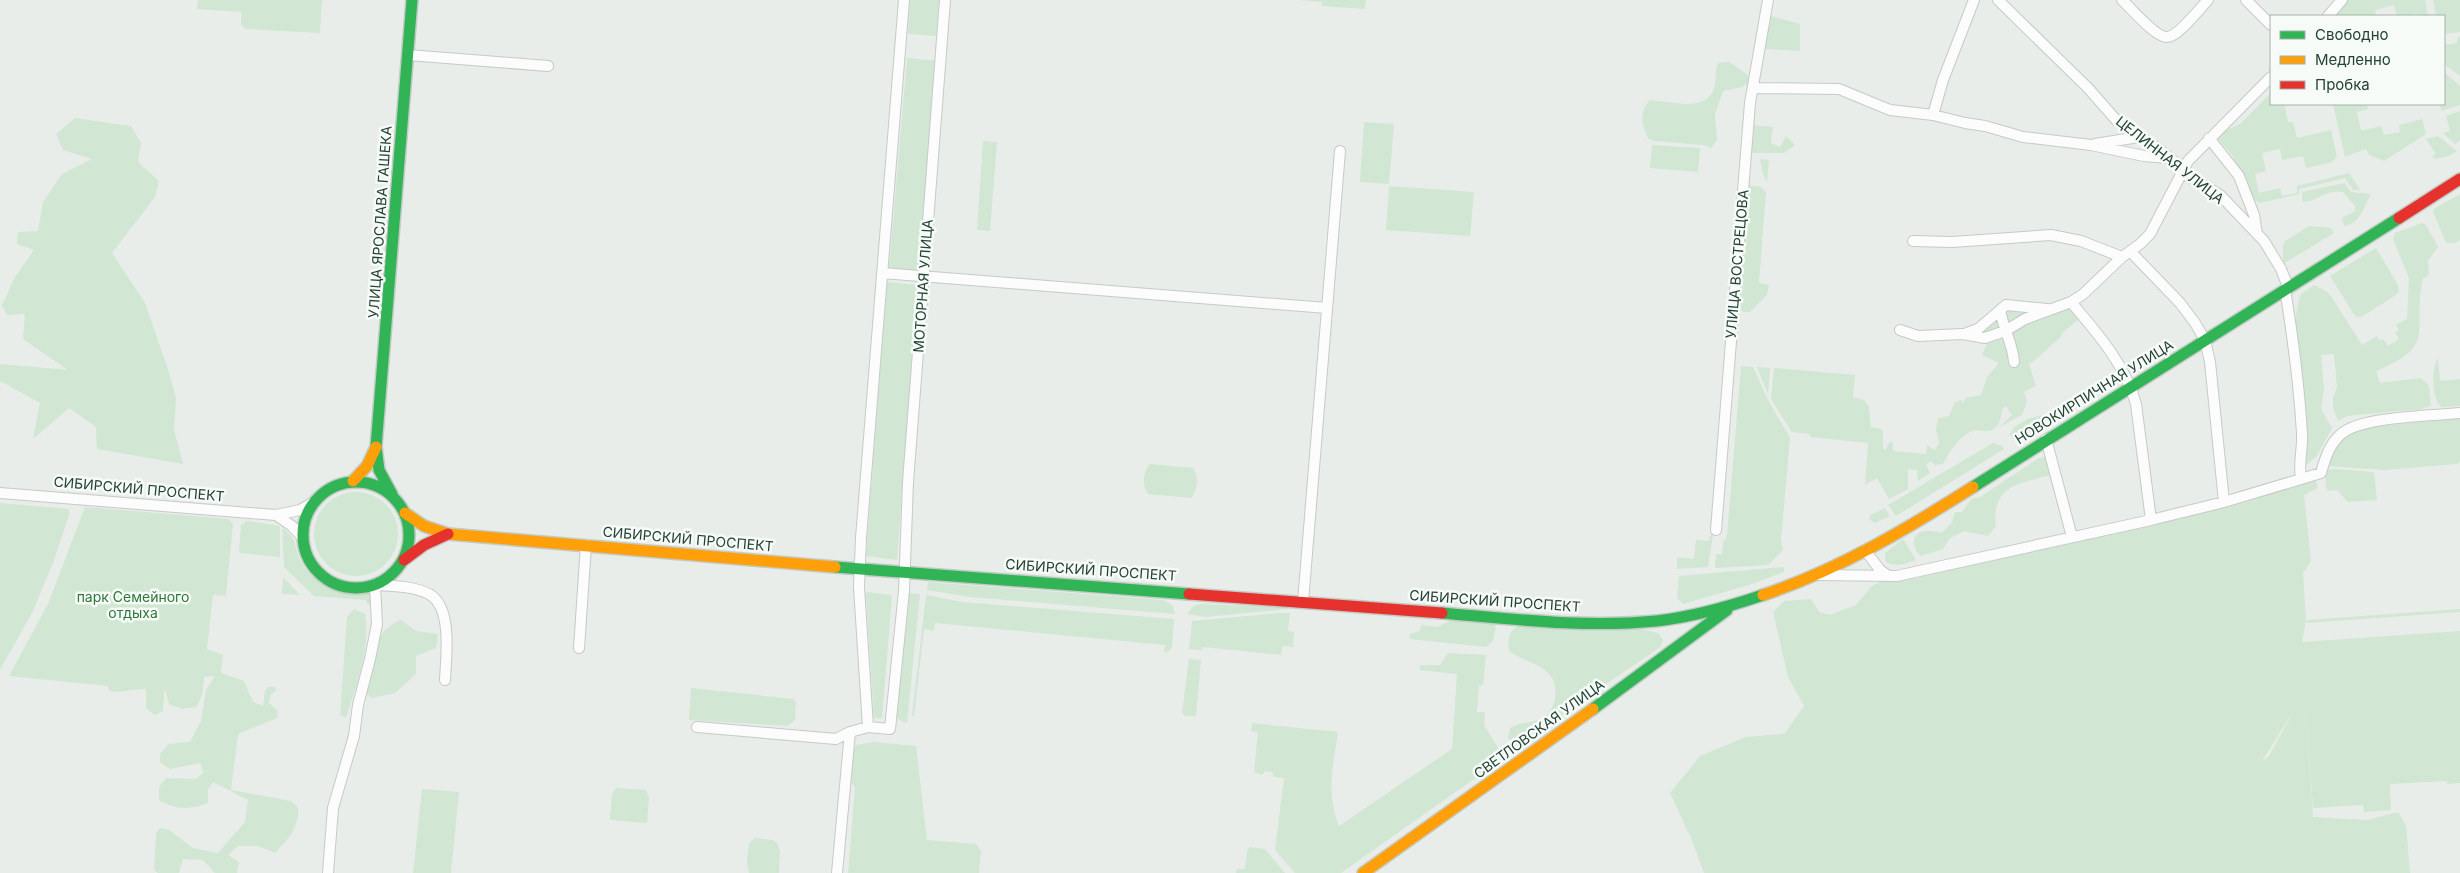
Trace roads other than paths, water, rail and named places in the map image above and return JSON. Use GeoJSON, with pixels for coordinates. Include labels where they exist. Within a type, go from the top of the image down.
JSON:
{"type":"FeatureCollection","features":[{"type":"Feature","properties":{"kind":"main road","name":"УЛИЦА ЯРОСЛАВА ГАШЕКА"},"geometry":{"type":"LineString","coordinates":[[376,447],[412,0]]}},
{"type":"Feature","properties":{"kind":"main road","name":"НОВОКИРПИЧНАЯ УЛИЦА"},"geometry":{"type":"LineString","coordinates":[[1731,607],[1808,576],[1865,550],[1923,519],[2046,439],[2460,179]]}},
{"type":"Feature","properties":{"kind":"main road"},"geometry":{"type":"LineString","coordinates":[[353,481],[372,461],[376,447]]}},
{"type":"Feature","properties":{"kind":"main road"},"geometry":{"type":"LineString","coordinates":[[376,447],[379,470],[405,513],[424,526],[448,534]]}},
{"type":"Feature","properties":{"kind":"main road"},"geometry":{"type":"LineString","coordinates":[[353,481],[381,487],[392,494]]}},
{"type":"Feature","properties":{"kind":"main road","name":"СИБИРСКИЙ ПРОСПЕКТ"},"geometry":{"type":"LineString","coordinates":[[312,503],[335,486],[353,481]]}},
{"type":"Feature","properties":{"kind":"main road"},"geometry":{"type":"LineString","coordinates":[[312,503],[305,518],[303,538],[307,556],[316,571],[329,581],[344,587],[360,588],[375,585],[389,577],[421,545],[448,534]]}},
{"type":"Feature","properties":{"kind":"main road"},"geometry":{"type":"LineString","coordinates":[[404,560],[409,534],[405,513]]}},
{"type":"Feature","properties":{"kind":"main road","name":"СИБИРСКИЙ ПРОСПЕКТ"},"geometry":{"type":"LineString","coordinates":[[448,534],[904,572],[1584,623],[1631,623],[1678,618],[1731,607]]}},
{"type":"Feature","properties":{"kind":"main road","name":"СВЕТЛОВСКАЯ УЛИЦА"},"geometry":{"type":"LineString","coordinates":[[1363,873],[1658,662],[1731,607]]}},
{"type":"Feature","properties":{"kind":"street"},"geometry":{"type":"LineString","coordinates":[[697,727],[836,739],[850,732],[868,727],[860,568],[904,0]]}},
{"type":"Feature","properties":{"kind":"street","name":"МОТОРНАЯ УЛИЦА"},"geometry":{"type":"LineString","coordinates":[[868,727],[890,729],[904,572],[908,482],[945,0]]}},
{"type":"Feature","properties":{"kind":"street","name":"УЛИЦА ВОСТРЕЦОВА"},"geometry":{"type":"LineString","coordinates":[[1716,530],[1749,112],[1768,0]]}},
{"type":"Feature","properties":{"kind":"street"},"geometry":{"type":"LineString","coordinates":[[1933,115],[1943,80],[1974,0]]}},
{"type":"Feature","properties":{"kind":"street","name":"ЦЕЛИННАЯ УЛИЦА"},"geometry":{"type":"LineString","coordinates":[[1998,0],[2088,88],[2117,121],[2192,178],[2220,195],[2272,250],[2287,288],[2296,356],[2302,435],[2299,469],[2301,478]]}},
{"type":"Feature","properties":{"kind":"street"},"geometry":{"type":"LineString","coordinates":[[2122,0],[2158,35],[2166,38],[2174,35],[2208,0]]}},
{"type":"Feature","properties":{"kind":"street"},"geometry":{"type":"LineString","coordinates":[[2246,0],[2270,24]]}},
{"type":"Feature","properties":{"kind":"street"},"geometry":{"type":"LineString","coordinates":[[2329,15],[2342,0]]}},
{"type":"Feature","properties":{"kind":"street"},"geometry":{"type":"LineString","coordinates":[[408,55],[548,66]]}},
{"type":"Feature","properties":{"kind":"street"},"geometry":{"type":"LineString","coordinates":[[1900,330],[1918,336],[1963,334],[1984,338],[2005,331],[2025,319],[2071,302],[2082,295],[2150,234],[2183,170],[2209,138],[2270,78]]}},
{"type":"Feature","properties":{"kind":"street"},"geometry":{"type":"LineString","coordinates":[[1753,88],[1839,90],[1890,110],[1933,115],[2022,136],[2091,145],[2144,156],[2168,158]]}},
{"type":"Feature","properties":{"kind":"street"},"geometry":{"type":"LineString","coordinates":[[2091,145],[2139,136]]}},
{"type":"Feature","properties":{"kind":"street"},"geometry":{"type":"LineString","coordinates":[[2209,138],[2239,176],[2254,216],[2257,234]]}},
{"type":"Feature","properties":{"kind":"street"},"geometry":{"type":"LineString","coordinates":[[1303,602],[1340,151]]}},
{"type":"Feature","properties":{"kind":"street"},"geometry":{"type":"LineString","coordinates":[[1913,241],[1952,242],[2051,235],[2081,241],[2126,254],[2180,303],[2205,340],[2210,362],[2224,502]]}},
{"type":"Feature","properties":{"kind":"street"},"geometry":{"type":"LineString","coordinates":[[882,273],[1327,308]]}},
{"type":"Feature","properties":{"kind":"street"},"geometry":{"type":"LineString","coordinates":[[2071,302],[2116,359],[2131,386],[2136,404],[2152,520]]}},
{"type":"Feature","properties":{"kind":"street"},"geometry":{"type":"LineString","coordinates":[[1963,334],[1978,329],[2000,310],[2012,304],[2038,309],[2056,308]]}},
{"type":"Feature","properties":{"kind":"street"},"geometry":{"type":"LineString","coordinates":[[2000,310],[2005,331],[2012,348],[2014,362]]}},
{"type":"Feature","properties":{"kind":"street"},"geometry":{"type":"LineString","coordinates":[[1808,576],[1897,576],[2152,520],[2224,502],[2322,473],[2325,456],[2340,434],[2354,426],[2372,421],[2460,413]]}},
{"type":"Feature","properties":{"kind":"street"},"geometry":{"type":"LineString","coordinates":[[2046,439],[2072,537]]}},
{"type":"Feature","properties":{"kind":"street","name":"СИБИРСКИЙ ПРОСПЕКТ"},"geometry":{"type":"LineString","coordinates":[[0,493],[276,515],[300,510],[312,503]]}},
{"type":"Feature","properties":{"kind":"street"},"geometry":{"type":"LineString","coordinates":[[276,515],[292,526],[303,538]]}},
{"type":"Feature","properties":{"kind":"street"},"geometry":{"type":"LineString","coordinates":[[579,648],[586,545]]}},
{"type":"Feature","properties":{"kind":"street"},"geometry":{"type":"LineString","coordinates":[[1865,550],[1880,570],[1887,575]]}},
{"type":"Feature","properties":{"kind":"street"},"geometry":{"type":"LineString","coordinates":[[328,873],[333,808],[352,743],[358,704],[377,624],[375,585],[402,586],[429,594],[437,600],[446,626],[445,680]]}},
{"type":"Feature","properties":{"kind":"street"},"geometry":{"type":"LineString","coordinates":[[837,873],[850,732]]}},
{"type":"Feature","properties":{"kind":"park label","name":"парк Семейного отдыха"},"geometry":{"type":"Point","coordinates":[133,606]}}]}
